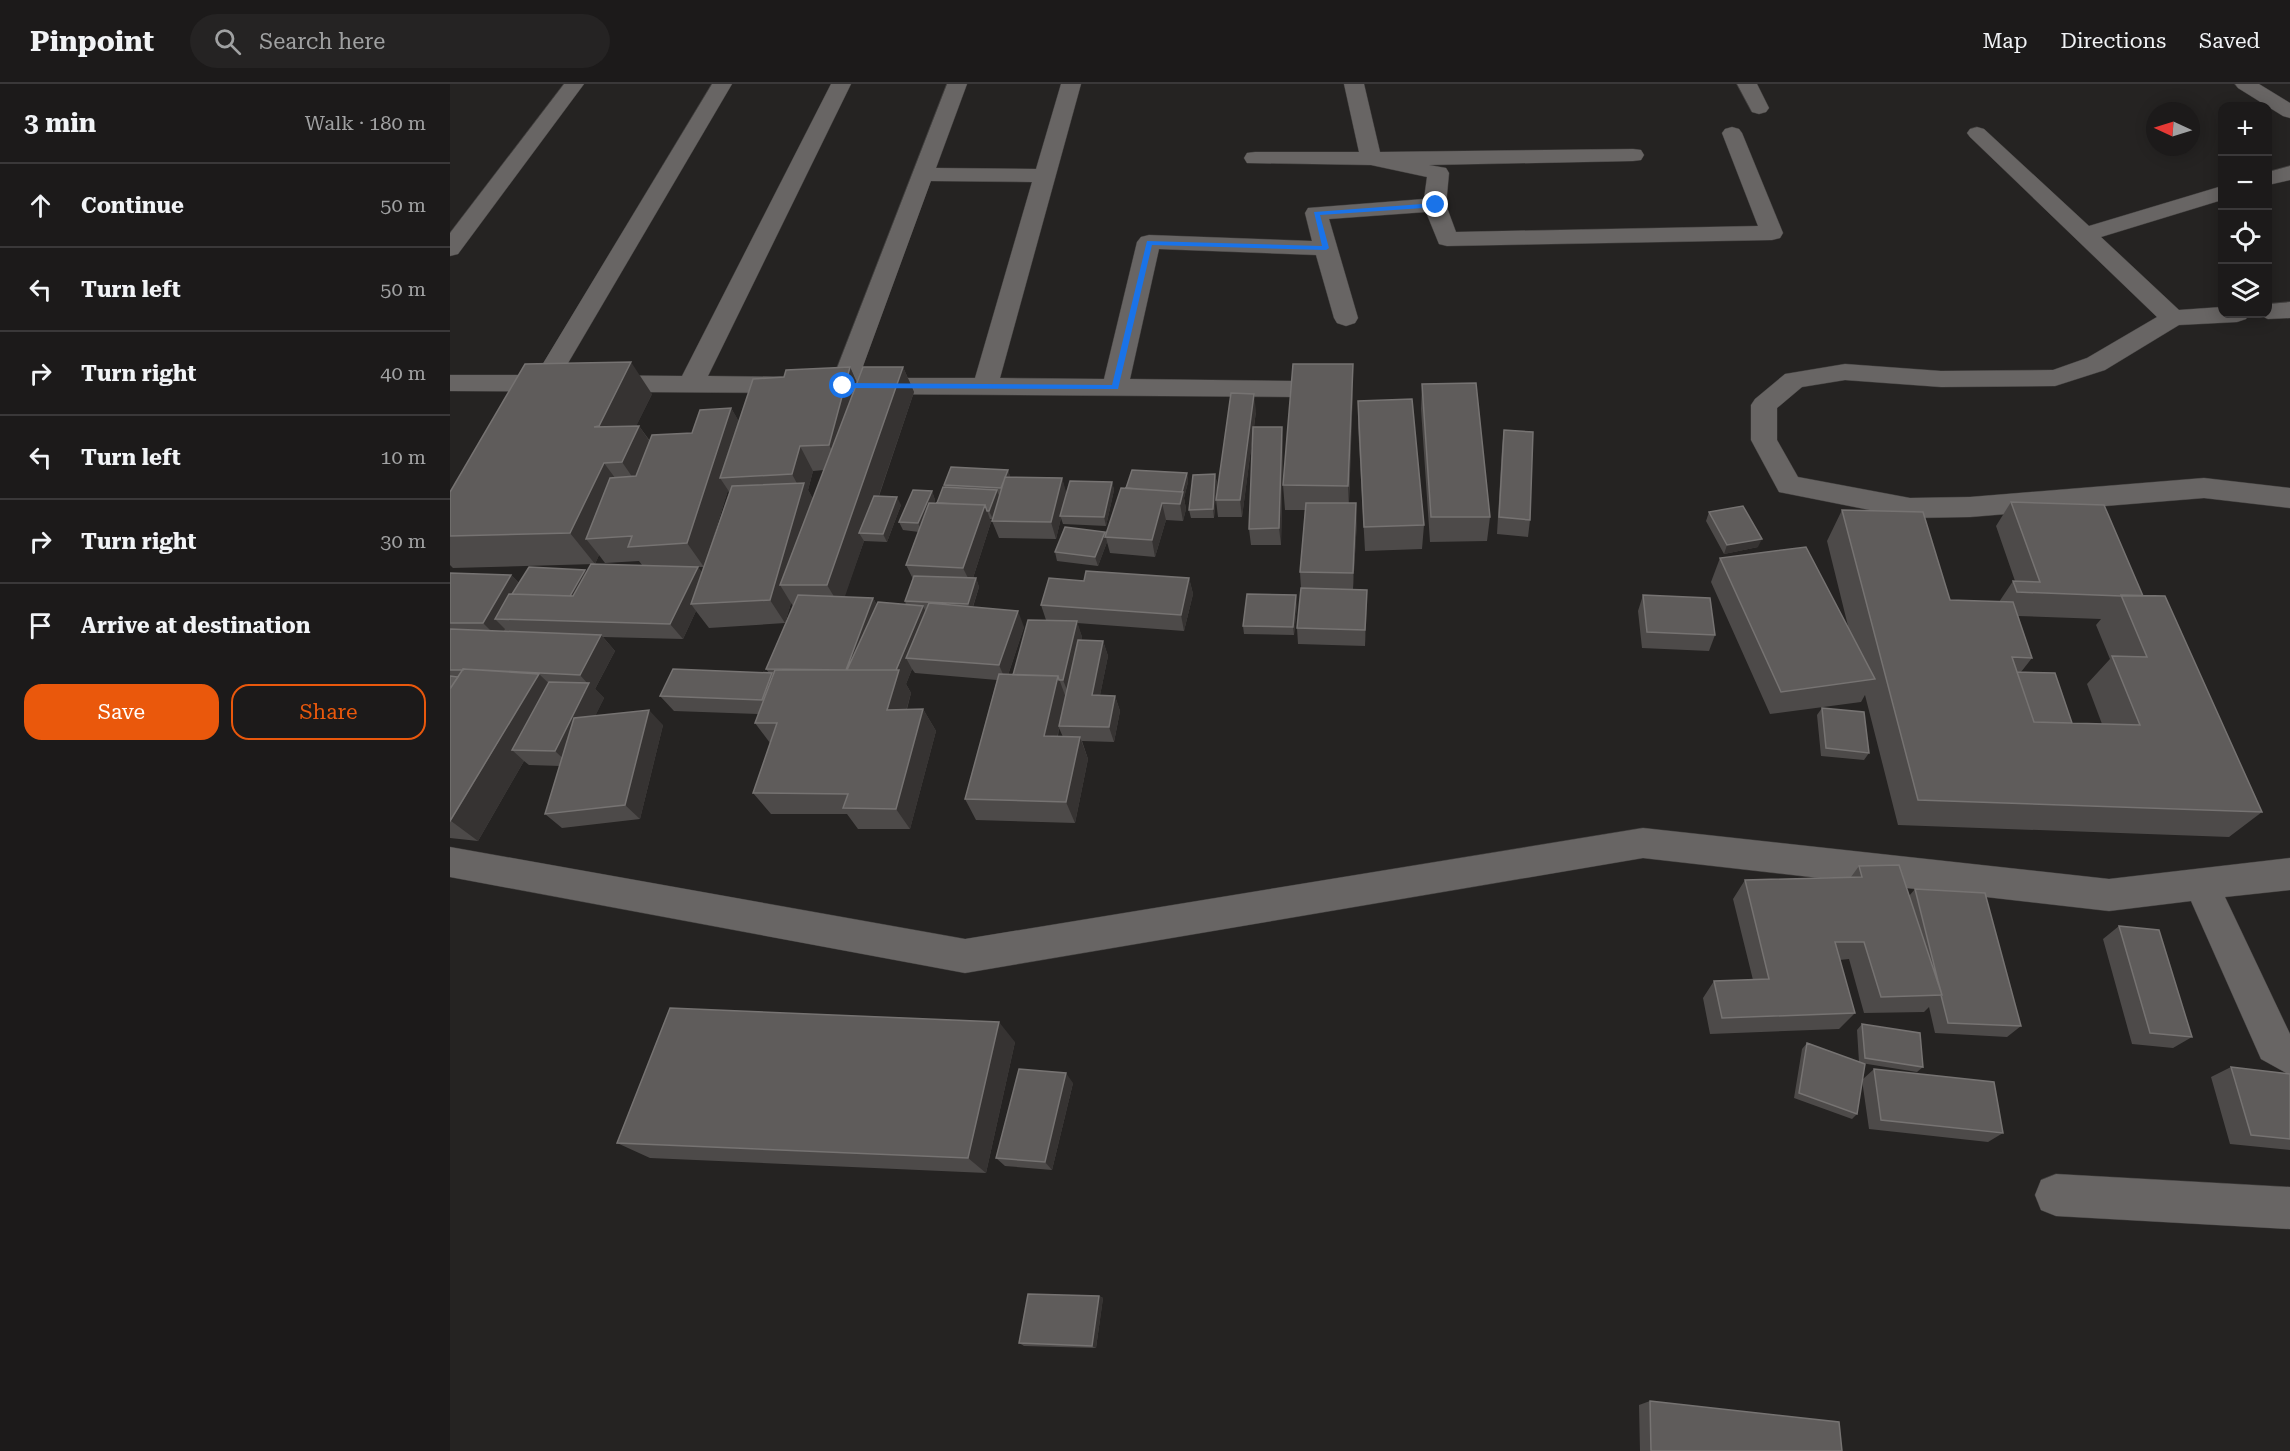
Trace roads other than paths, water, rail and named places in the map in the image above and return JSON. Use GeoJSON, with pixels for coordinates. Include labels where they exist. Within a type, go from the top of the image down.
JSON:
{"type":"FeatureCollection","features":[{"type":"Feature","properties":{"kind":"street"},"geometry":{"type":"LineString","coordinates":[[450,249],[574,84]]}},
{"type":"Feature","properties":{"kind":"street"},"geometry":{"type":"LineString","coordinates":[[529,390],[722,84]]}},
{"type":"Feature","properties":{"kind":"street"},"geometry":{"type":"LineString","coordinates":[[691,384],[841,84]]}},
{"type":"Feature","properties":{"kind":"street"},"geometry":{"type":"LineString","coordinates":[[843,386],[957,84]]}},
{"type":"Feature","properties":{"kind":"street"},"geometry":{"type":"LineString","coordinates":[[985,386],[1071,84]]}},
{"type":"Feature","properties":{"kind":"street"},"geometry":{"type":"LineString","coordinates":[[1354,84],[1371,159]]}},
{"type":"Feature","properties":{"kind":"street"},"geometry":{"type":"LineString","coordinates":[[1747,84],[1759,108]]}},
{"type":"Feature","properties":{"kind":"street"},"geometry":{"type":"LineString","coordinates":[[2245,84],[2290,112]]}},
{"type":"Feature","properties":{"kind":"street"},"geometry":{"type":"LineString","coordinates":[[1371,159],[1438,173],[1436,205],[1447,239],[1772,233],[1732,133]]}},
{"type":"Feature","properties":{"kind":"street"},"geometry":{"type":"LineString","coordinates":[[1977,133],[2173,318]]}},
{"type":"Feature","properties":{"kind":"street"},"geometry":{"type":"LineString","coordinates":[[1255,158],[1633,156]]}},
{"type":"Feature","properties":{"kind":"street"},"geometry":{"type":"LineString","coordinates":[[2272,178],[2290,173]]}},
{"type":"Feature","properties":{"kind":"street"},"geometry":{"type":"LineString","coordinates":[[922,174],[1045,176]]}},
{"type":"Feature","properties":{"kind":"street"},"geometry":{"type":"LineString","coordinates":[[2084,235],[2218,195]]}},
{"type":"Feature","properties":{"kind":"street"},"geometry":{"type":"LineString","coordinates":[[1346,318],[1316,213],[1436,205]]}},
{"type":"Feature","properties":{"kind":"street"},"geometry":{"type":"LineString","coordinates":[[1115,387],[1149,242],[1326,248]]}},
{"type":"Feature","properties":{"kind":"street"},"geometry":{"type":"LineString","coordinates":[[2272,311],[2290,310]]}},
{"type":"Feature","properties":{"kind":"street"},"geometry":{"type":"LineString","coordinates":[[2218,315],[2173,318],[2096,364],[2055,378],[1941,379],[1845,372],[1794,380],[1764,405],[1764,440],[1790,485],[1910,508],[1970,507],[2204,488],[2290,498]]}},
{"type":"Feature","properties":{"kind":"street"},"geometry":{"type":"LineString","coordinates":[[450,383],[529,390],[691,384],[1295,389]]}},
{"type":"Feature","properties":{"kind":"street"},"geometry":{"type":"LineString","coordinates":[[450,862],[965,956],[1643,843],[2109,895],[2290,874]]}},
{"type":"Feature","properties":{"kind":"street"},"geometry":{"type":"LineString","coordinates":[[2201,884],[2276,1046],[2290,1056]]}},
{"type":"Feature","properties":{"kind":"street"},"geometry":{"type":"LineString","coordinates":[[2056,1195],[2290,1208]]}}]}
